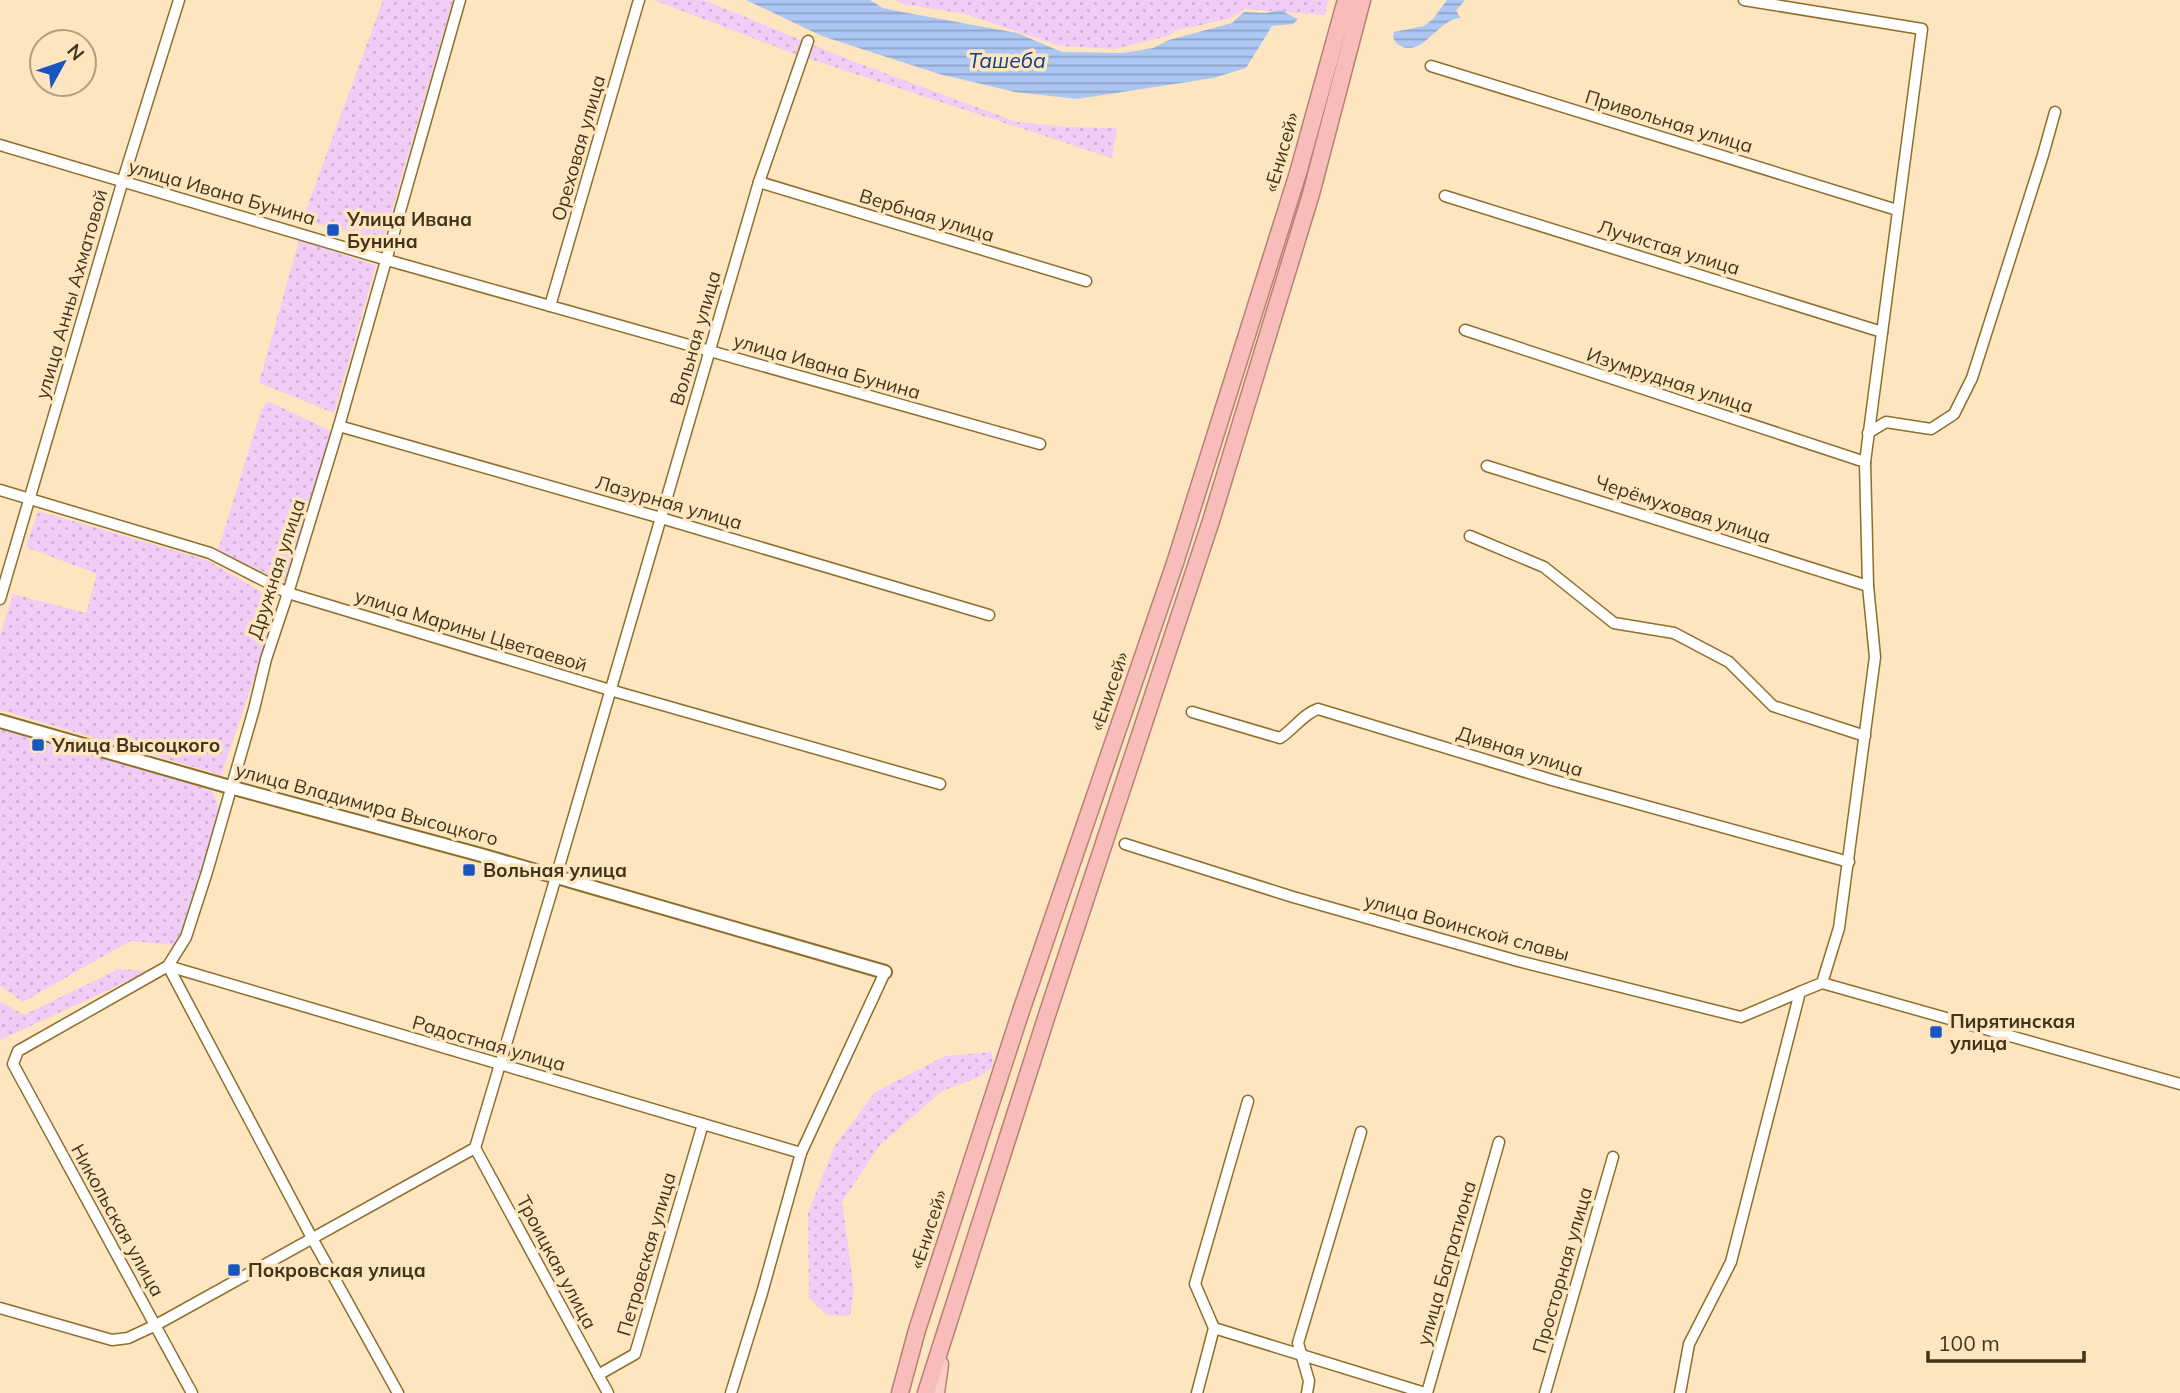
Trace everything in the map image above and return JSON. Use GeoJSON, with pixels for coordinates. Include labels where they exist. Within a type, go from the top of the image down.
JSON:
{"type":"FeatureCollection","features":[{"type":"Feature","properties":{"kind":"highway","name":"«Енисей»"},"geometry":{"type":"LineString","coordinates":[[900,1393],[917,1330],[1021,1011],[1175,563],[1298,173],[1346,0]]}},
{"type":"Feature","properties":{"kind":"highway","name":"«Енисей»"},"geometry":{"type":"LineString","coordinates":[[926,1393],[1050,1005],[1211,521],[1311,194],[1362,0]]}},
{"type":"Feature","properties":{"kind":"highway"},"geometry":{"type":"LineString","coordinates":[[893,1393],[917,1330]]}},
{"type":"Feature","properties":{"kind":"main road"},"geometry":{"type":"LineString","coordinates":[[936,1393],[947,1326]]}},
{"type":"Feature","properties":{"kind":"street","name":"улица Анны Ахматовой"},"geometry":{"type":"LineString","coordinates":[[0,599],[122,180],[179,0]]}},
{"type":"Feature","properties":{"kind":"street","name":"Дружная улица"},"geometry":{"type":"LineString","coordinates":[[13,1064],[18,1051],[167,966],[186,937],[254,709],[266,659],[339,426],[460,0]]}},
{"type":"Feature","properties":{"kind":"street","name":"Ореховая улица"},"geometry":{"type":"LineString","coordinates":[[550,306],[639,0]]}},
{"type":"Feature","properties":{"kind":"street"},"geometry":{"type":"LineString","coordinates":[[1744,0],[1922,29],[1865,462],[1868,586],[1875,657],[1839,928],[1822,983],[2180,1084]]}},
{"type":"Feature","properties":{"kind":"street","name":"Вольная улица"},"geometry":{"type":"LineString","coordinates":[[475,1147],[759,182],[808,41]]}},
{"type":"Feature","properties":{"kind":"street","name":"Привольная улица"},"geometry":{"type":"LineString","coordinates":[[1432,66],[1897,210]]}},
{"type":"Feature","properties":{"kind":"street"},"geometry":{"type":"LineString","coordinates":[[1868,433],[1886,422],[1931,429],[1954,414],[1972,378],[2043,155],[2054,112]]}},
{"type":"Feature","properties":{"kind":"street","name":"улица Ивана Бунина"},"geometry":{"type":"LineString","coordinates":[[0,145],[387,260],[1040,444]]}},
{"type":"Feature","properties":{"kind":"street","name":"Вербная улица"},"geometry":{"type":"LineString","coordinates":[[759,182],[1086,281]]}},
{"type":"Feature","properties":{"kind":"street","name":"Лучистая улица"},"geometry":{"type":"LineString","coordinates":[[1445,196],[1882,332]]}},
{"type":"Feature","properties":{"kind":"street","name":"Изумрудная улица"},"geometry":{"type":"LineString","coordinates":[[1465,330],[1865,462]]}},
{"type":"Feature","properties":{"kind":"street","name":"Лазурная улица"},"geometry":{"type":"LineString","coordinates":[[339,426],[989,615]]}},
{"type":"Feature","properties":{"kind":"street","name":"Черёмуховая улица"},"geometry":{"type":"LineString","coordinates":[[1487,466],[1868,586]]}},
{"type":"Feature","properties":{"kind":"street","name":"улица Марины Цветаевой"},"geometry":{"type":"LineString","coordinates":[[0,490],[210,553],[288,593],[610,691],[940,785]]}},
{"type":"Feature","properties":{"kind":"street"},"geometry":{"type":"LineString","coordinates":[[1471,536],[1544,568],[1614,622],[1674,633],[1729,662],[1773,706],[1865,736]]}},
{"type":"Feature","properties":{"kind":"street","name":"Дивная улица"},"geometry":{"type":"LineString","coordinates":[[1192,712],[1280,738],[1293,730],[1308,713],[1318,709],[1552,780],[1849,862]]}},
{"type":"Feature","properties":{"kind":"street","name":"улица Владимира Высоцкого"},"geometry":{"type":"LineString","coordinates":[[0,721],[885,972]]}},
{"type":"Feature","properties":{"kind":"street","name":"улица Воинской славы"},"geometry":{"type":"LineString","coordinates":[[1125,844],[1293,897],[1505,957],[1741,1017],[1822,983]]}},
{"type":"Feature","properties":{"kind":"street"},"geometry":{"type":"LineString","coordinates":[[167,966],[398,1393]]}},
{"type":"Feature","properties":{"kind":"street","name":"Радостная улица"},"geometry":{"type":"LineString","coordinates":[[167,966],[802,1153]]}},
{"type":"Feature","properties":{"kind":"street"},"geometry":{"type":"LineString","coordinates":[[731,1393],[802,1153],[885,972]]}},
{"type":"Feature","properties":{"kind":"street"},"geometry":{"type":"LineString","coordinates":[[1680,1393],[1689,1344],[1731,1262],[1800,992]]}},
{"type":"Feature","properties":{"kind":"street","name":"Никольская улица"},"geometry":{"type":"LineString","coordinates":[[13,1064],[192,1393]]}},
{"type":"Feature","properties":{"kind":"street"},"geometry":{"type":"LineString","coordinates":[[1197,1393],[1214,1328],[1195,1284],[1248,1101]]}},
{"type":"Feature","properties":{"kind":"street","name":"Петровская улица"},"geometry":{"type":"LineString","coordinates":[[598,1375],[635,1354],[703,1124]]}},
{"type":"Feature","properties":{"kind":"street"},"geometry":{"type":"LineString","coordinates":[[1307,1393],[1310,1381],[1298,1343],[1361,1132]]}},
{"type":"Feature","properties":{"kind":"street","name":"улица Багратиона"},"geometry":{"type":"LineString","coordinates":[[1426,1393],[1499,1142]]}},
{"type":"Feature","properties":{"kind":"street"},"geometry":{"type":"LineString","coordinates":[[0,1308],[112,1340],[128,1338],[156,1325],[475,1147]]}},
{"type":"Feature","properties":{"kind":"street","name":"Троицкая улица"},"geometry":{"type":"LineString","coordinates":[[475,1147],[608,1393]]}},
{"type":"Feature","properties":{"kind":"street","name":"Просторная улица"},"geometry":{"type":"LineString","coordinates":[[1545,1393],[1613,1157]]}},
{"type":"Feature","properties":{"kind":"street"},"geometry":{"type":"LineString","coordinates":[[1214,1328],[1426,1393]]}},
{"type":"Feature","properties":{"kind":"shaded area"},"geometry":{"type":"Polygon","coordinates":[[[383,0],[453,0],[382,244],[372,249],[332,225],[301,224],[383,0]]]}},
{"type":"Feature","properties":{"kind":"shaded area"},"geometry":{"type":"Polygon","coordinates":[[[654,0],[704,0],[852,61],[1017,122],[1065,127],[1117,128],[1112,158],[795,54],[654,0]]]}},
{"type":"Feature","properties":{"kind":"shaded area"},"geometry":{"type":"Polygon","coordinates":[[[895,0],[1328,0],[1325,15],[1244,9],[1231,18],[1114,49],[1060,46],[965,14],[903,4],[895,0]]]}},
{"type":"Feature","properties":{"kind":"shaded area"},"geometry":{"type":"Polygon","coordinates":[[[299,240],[376,265],[334,413],[259,383],[299,240]]]}},
{"type":"Feature","properties":{"kind":"shaded area"},"geometry":{"type":"Polygon","coordinates":[[[268,401],[331,431],[286,583],[218,551],[261,410],[268,401]]]}},
{"type":"Feature","properties":{"kind":"shaded area"},"geometry":{"type":"Polygon","coordinates":[[[38,511],[207,560],[275,600],[261,658],[221,775],[0,710],[0,636],[13,594],[86,613],[97,574],[26,547],[38,511]]]}},
{"type":"Feature","properties":{"kind":"shaded area"},"geometry":{"type":"Polygon","coordinates":[[[0,729],[212,790],[220,812],[176,945],[130,941],[23,1002],[0,986],[0,729]]]}},
{"type":"Feature","properties":{"kind":"shaded area"},"geometry":{"type":"Polygon","coordinates":[[[119,969],[149,971],[0,1040],[0,1001],[24,1015],[119,969]]]}},
{"type":"Feature","properties":{"kind":"shaded area"},"geometry":{"type":"Polygon","coordinates":[[[992,1052],[993,1067],[979,1077],[942,1091],[879,1146],[842,1202],[854,1290],[850,1316],[827,1315],[809,1298],[808,1213],[834,1147],[875,1092],[945,1056],[992,1052]]]}},
{"type":"Feature","properties":{"kind":"water","name":"Ташеба"},"geometry":{"type":"Polygon","coordinates":[[[746,0],[870,0],[883,8],[1017,33],[1062,52],[1123,53],[1153,48],[1169,40],[1232,23],[1244,12],[1266,13],[1280,10],[1298,19],[1293,24],[1272,26],[1246,68],[1213,78],[1077,99],[1015,92],[939,74],[822,36],[746,0]]]}},
{"type":"Feature","properties":{"kind":"water"},"geometry":{"type":"Polygon","coordinates":[[[1447,0],[1465,0],[1456,11],[1461,18],[1453,19],[1414,47],[1406,48],[1396,43],[1394,32],[1424,26],[1433,19],[1447,0]]]}},
{"type":"Feature","properties":{"kind":"place","name":"Улица Ивана Бунина"},"geometry":{"type":"Point","coordinates":[333,230]}},
{"type":"Feature","properties":{"kind":"place","name":"Улица Высоцкого"},"geometry":{"type":"Point","coordinates":[38,745]}},
{"type":"Feature","properties":{"kind":"place","name":"Вольная улица"},"geometry":{"type":"Point","coordinates":[469,870]}},
{"type":"Feature","properties":{"kind":"place","name":"Пирятинская улица"},"geometry":{"type":"Point","coordinates":[1936,1032]}},
{"type":"Feature","properties":{"kind":"place","name":"Покровская улица"},"geometry":{"type":"Point","coordinates":[234,1270]}}]}
